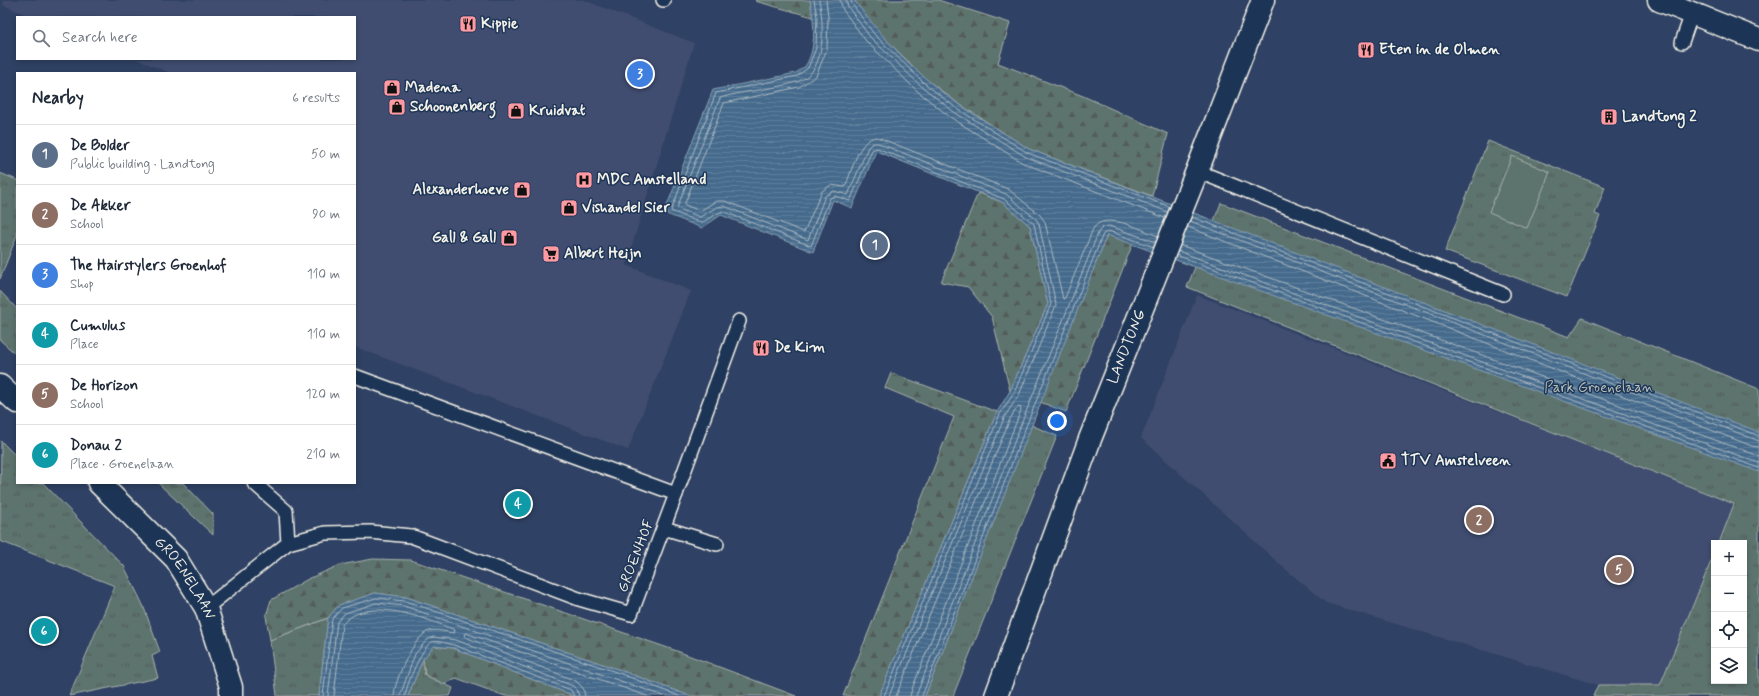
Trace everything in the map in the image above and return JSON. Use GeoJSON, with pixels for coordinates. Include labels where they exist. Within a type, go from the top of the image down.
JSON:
{"type":"FeatureCollection","features":[{"type":"Feature","properties":{"kind":"street","name":"LANDTONG"},"geometry":{"type":"LineString","coordinates":[[996,696],[1090,439],[1197,171],[1263,0]]}},
{"type":"Feature","properties":{"kind":"street"},"geometry":{"type":"LineString","coordinates":[[1659,0],[1694,6],[1759,40]]}},
{"type":"Feature","properties":{"kind":"street"},"geometry":{"type":"LineString","coordinates":[[0,386],[16,401]]}},
{"type":"Feature","properties":{"kind":"street","name":"GROENELAAN"},"geometry":{"type":"LineString","coordinates":[[100,484],[176,559],[206,608],[231,687],[231,696]]}},
{"type":"Feature","properties":{"kind":"lane"},"geometry":{"type":"LineString","coordinates":[[1682,42],[1694,6]]}},
{"type":"Feature","properties":{"kind":"lane"},"geometry":{"type":"LineString","coordinates":[[1197,171],[1502,294]]}},
{"type":"Feature","properties":{"kind":"lane","name":"GROENHOF"},"geometry":{"type":"LineString","coordinates":[[206,608],[288,543],[326,533],[370,532],[412,536],[579,599],[631,614],[664,528],[739,321]]}},
{"type":"Feature","properties":{"kind":"lane"},"geometry":{"type":"LineString","coordinates":[[356,376],[676,494]]}},
{"type":"Feature","properties":{"kind":"lane"},"geometry":{"type":"LineString","coordinates":[[255,484],[286,511],[288,543]]}},
{"type":"Feature","properties":{"kind":"lane"},"geometry":{"type":"LineString","coordinates":[[664,528],[717,544]]}},
{"type":"Feature","properties":{"kind":"shaded area"},"geometry":{"type":"Polygon","coordinates":[[[4,0],[584,0],[694,43],[626,265],[691,291],[628,450],[356,347],[356,72],[168,72],[138,60],[356,60],[356,16],[29,16],[3,5],[4,0]]]}},
{"type":"Feature","properties":{"kind":"shaded area"},"geometry":{"type":"Polygon","coordinates":[[[1197,295],[1735,504],[1720,540],[1711,540],[1711,561],[1660,685],[1598,685],[1326,603],[1284,568],[1141,438],[1197,295]]]}},
{"type":"Feature","properties":{"kind":"green space"},"geometry":{"type":"Polygon","coordinates":[[[810,0],[813,17],[755,1],[810,0]]]}},
{"type":"Feature","properties":{"kind":"green space"},"geometry":{"type":"Polygon","coordinates":[[[854,0],[938,0],[1010,23],[998,63],[1083,96],[1168,134],[1152,196],[1029,149],[959,104],[926,79],[877,31],[854,0]]]}},
{"type":"Feature","properties":{"kind":"green space"},"geometry":{"type":"Polygon","coordinates":[[[1488,141],[1605,187],[1595,214],[1600,216],[1567,297],[1445,251],[1488,141]]]}},
{"type":"Feature","properties":{"kind":"green space"},"geometry":{"type":"Polygon","coordinates":[[[1512,156],[1550,172],[1527,228],[1489,212],[1512,156]]]}},
{"type":"Feature","properties":{"kind":"green space"},"geometry":{"type":"Polygon","coordinates":[[[0,173],[16,180],[16,238],[0,279],[0,173]]]}},
{"type":"Feature","properties":{"kind":"green space"},"geometry":{"type":"Polygon","coordinates":[[[978,193],[1002,202],[1030,226],[1048,304],[1010,391],[992,317],[968,287],[941,282],[978,193]]]}},
{"type":"Feature","properties":{"kind":"green space","name":"Park Groenelaan"},"geometry":{"type":"Polygon","coordinates":[[[1221,203],[1569,337],[1582,318],[1759,389],[1759,696],[1593,696],[1598,685],[1660,685],[1711,561],[1711,684],[1747,684],[1747,540],[1720,540],[1734,504],[1187,287],[1221,203]]]}},
{"type":"Feature","properties":{"kind":"green space"},"geometry":{"type":"Polygon","coordinates":[[[1107,235],[1133,243],[1066,412],[1040,402],[1107,235]]]}},
{"type":"Feature","properties":{"kind":"green space"},"geometry":{"type":"Polygon","coordinates":[[[0,291],[16,308],[16,354],[0,340],[0,291]]]}},
{"type":"Feature","properties":{"kind":"green space"},"geometry":{"type":"Polygon","coordinates":[[[891,373],[997,412],[879,696],[843,696],[954,417],[885,388],[891,373]]]}},
{"type":"Feature","properties":{"kind":"green space"},"geometry":{"type":"Polygon","coordinates":[[[1031,425],[1057,436],[953,696],[925,696],[1031,425]]]}},
{"type":"Feature","properties":{"kind":"green space"},"geometry":{"type":"Polygon","coordinates":[[[1,441],[16,456],[16,484],[44,484],[124,566],[143,605],[160,652],[152,656],[158,678],[69,696],[115,586],[0,541],[1,441]]]}},
{"type":"Feature","properties":{"kind":"green space"},"geometry":{"type":"Polygon","coordinates":[[[159,484],[184,484],[213,514],[213,535],[159,484]]]}},
{"type":"Feature","properties":{"kind":"green space"},"geometry":{"type":"Polygon","coordinates":[[[373,559],[411,560],[677,651],[796,696],[690,696],[617,669],[406,597],[375,593],[339,605],[328,618],[270,640],[266,616],[271,600],[308,579],[340,565],[373,559]]]}},
{"type":"Feature","properties":{"kind":"green space"},"geometry":{"type":"Polygon","coordinates":[[[328,618],[319,696],[277,696],[270,640],[328,618]]]}},
{"type":"Feature","properties":{"kind":"green space"},"geometry":{"type":"Polygon","coordinates":[[[433,646],[453,648],[574,696],[505,696],[456,678],[444,684],[425,675],[423,659],[433,646]]]}},
{"type":"Feature","properties":{"kind":"green space"},"geometry":{"type":"Polygon","coordinates":[[[423,659],[425,675],[453,688],[450,696],[408,696],[423,659]]]}},
{"type":"Feature","properties":{"kind":"water"},"geometry":{"type":"Polygon","coordinates":[[[810,0],[854,0],[889,43],[930,82],[960,105],[1029,149],[1759,432],[1759,472],[1107,235],[925,696],[879,696],[997,412],[1010,391],[1048,304],[1030,226],[1002,202],[876,151],[852,208],[833,200],[813,252],[721,215],[702,228],[664,213],[713,90],[796,73],[806,65],[812,50],[814,33],[810,0]]]}},
{"type":"Feature","properties":{"kind":"water"},"geometry":{"type":"Polygon","coordinates":[[[375,593],[406,597],[617,669],[690,696],[574,696],[453,648],[434,646],[423,659],[408,696],[319,696],[328,618],[339,605],[375,593]]]}},
{"type":"Feature","properties":{"kind":"place","name":"Kippie"},"geometry":{"type":"Point","coordinates":[468,24]}},
{"type":"Feature","properties":{"kind":"place","name":"Eten in de Olmen"},"geometry":{"type":"Point","coordinates":[1366,50]}},
{"type":"Feature","properties":{"kind":"place","name":"The Hairstylers Groenhof"},"geometry":{"type":"Point","coordinates":[640,74]}},
{"type":"Feature","properties":{"kind":"place","name":"Madena"},"geometry":{"type":"Point","coordinates":[392,88]}},
{"type":"Feature","properties":{"kind":"place","name":"Schoonenberg"},"geometry":{"type":"Point","coordinates":[397,107]}},
{"type":"Feature","properties":{"kind":"place","name":"Kruidvat"},"geometry":{"type":"Point","coordinates":[516,111]}},
{"type":"Feature","properties":{"kind":"place","name":"Landtong 2"},"geometry":{"type":"Point","coordinates":[1609,117]}},
{"type":"Feature","properties":{"kind":"place","name":"MDC Amstelland"},"geometry":{"type":"Point","coordinates":[584,180]}},
{"type":"Feature","properties":{"kind":"place","name":"Alexanderhoeve"},"geometry":{"type":"Point","coordinates":[522,190]}},
{"type":"Feature","properties":{"kind":"place","name":"Vishandel Sier"},"geometry":{"type":"Point","coordinates":[569,208]}},
{"type":"Feature","properties":{"kind":"place","name":"Gall & Gall"},"geometry":{"type":"Point","coordinates":[509,238]}},
{"type":"Feature","properties":{"kind":"place","name":"De Bolder"},"geometry":{"type":"Point","coordinates":[875,245]}},
{"type":"Feature","properties":{"kind":"place","name":"Albert Heijn"},"geometry":{"type":"Point","coordinates":[551,254]}},
{"type":"Feature","properties":{"kind":"place","name":"De Kim"},"geometry":{"type":"Point","coordinates":[761,348]}},
{"type":"Feature","properties":{"kind":"place","name":"TTV Amstelveen"},"geometry":{"type":"Point","coordinates":[1388,461]}},
{"type":"Feature","properties":{"kind":"place","name":"Cumulus"},"geometry":{"type":"Point","coordinates":[518,504]}},
{"type":"Feature","properties":{"kind":"place","name":"De Akker"},"geometry":{"type":"Point","coordinates":[1479,520]}},
{"type":"Feature","properties":{"kind":"place","name":"De Horizon"},"geometry":{"type":"Point","coordinates":[1619,570]}},
{"type":"Feature","properties":{"kind":"place","name":"Donau 2"},"geometry":{"type":"Point","coordinates":[44,631]}}]}
